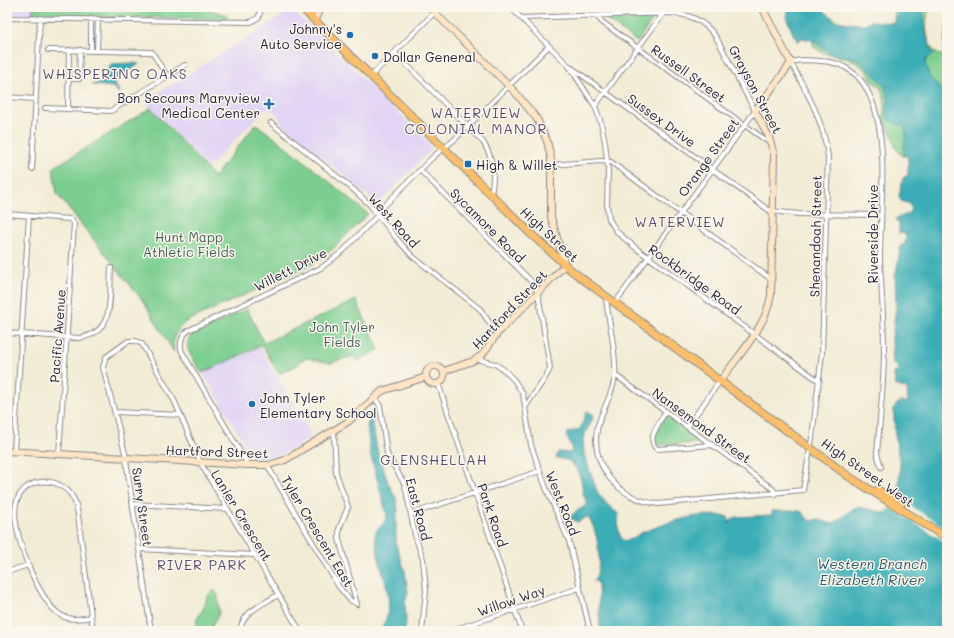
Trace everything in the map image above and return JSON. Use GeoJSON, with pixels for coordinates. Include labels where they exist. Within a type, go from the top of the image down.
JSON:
{"type":"FeatureCollection","features":[{"type":"Feature","properties":{"kind":"main road","name":"High Street"},"geometry":{"type":"LineString","coordinates":[[302,7],[444,149],[565,265],[606,297],[811,447]]}},
{"type":"Feature","properties":{"kind":"main road","name":"High Street West"},"geometry":{"type":"LineString","coordinates":[[811,447],[848,476],[947,533]]}},
{"type":"Feature","properties":{"kind":"main road","name":"High Street West"},"geometry":{"type":"LineString","coordinates":[[885,497],[947,538]]}},
{"type":"Feature","properties":{"kind":"street"},"geometry":{"type":"LineString","coordinates":[[7,18],[251,22],[258,19],[261,7]]}},
{"type":"Feature","properties":{"kind":"street"},"geometry":{"type":"LineString","coordinates":[[315,20],[320,7]]}},
{"type":"Feature","properties":{"kind":"street"},"geometry":{"type":"LineString","coordinates":[[430,7],[524,100],[537,119],[547,141],[551,165],[551,217],[565,265]]}},
{"type":"Feature","properties":{"kind":"street"},"geometry":{"type":"LineString","coordinates":[[371,76],[440,7]]}},
{"type":"Feature","properties":{"kind":"street","name":"Rockbridge Road"},"geometry":{"type":"LineString","coordinates":[[510,7],[569,66],[595,106],[603,131],[607,161],[607,205],[610,218],[622,237],[819,381]]}},
{"type":"Feature","properties":{"kind":"street"},"geometry":{"type":"LineString","coordinates":[[595,106],[668,7]]}},
{"type":"Feature","properties":{"kind":"street","name":"Shenandoah Street"},"geometry":{"type":"LineString","coordinates":[[763,8],[818,113],[825,137],[828,157],[825,298],[819,381],[806,479],[804,488],[801,491],[775,494]]}},
{"type":"Feature","properties":{"kind":"street","name":"Grayson Street"},"geometry":{"type":"LineString","coordinates":[[521,18],[663,14],[692,16],[703,22],[712,31],[771,143],[774,155],[771,279],[768,310],[754,334],[687,427]]}},
{"type":"Feature","properties":{"kind":"street","name":"Russell Street"},"geometry":{"type":"LineString","coordinates":[[597,16],[602,22],[745,126],[771,143]]}},
{"type":"Feature","properties":{"kind":"street"},"geometry":{"type":"LineString","coordinates":[[32,169],[40,18]]}},
{"type":"Feature","properties":{"kind":"street"},"geometry":{"type":"LineString","coordinates":[[91,19],[91,51]]}},
{"type":"Feature","properties":{"kind":"street"},"geometry":{"type":"LineString","coordinates":[[97,51],[98,19]]}},
{"type":"Feature","properties":{"kind":"street"},"geometry":{"type":"LineString","coordinates":[[947,20],[945,44],[947,47]]}},
{"type":"Feature","properties":{"kind":"street","name":"Willett Drive"},"geometry":{"type":"LineString","coordinates":[[248,465],[182,352],[180,345],[182,338],[189,330],[321,268],[344,251],[377,214],[420,170],[468,126],[549,46]]}},
{"type":"Feature","properties":{"kind":"street"},"geometry":{"type":"LineString","coordinates":[[48,50],[152,52],[167,76]]}},
{"type":"Feature","properties":{"kind":"street"},"geometry":{"type":"LineString","coordinates":[[68,109],[69,50]]}},
{"type":"Feature","properties":{"kind":"street"},"geometry":{"type":"LineString","coordinates":[[69,79],[80,79],[80,50]]}},
{"type":"Feature","properties":{"kind":"street"},"geometry":{"type":"LineString","coordinates":[[395,53],[484,142],[490,155],[494,176],[491,195]]}},
{"type":"Feature","properties":{"kind":"street","name":"Riverside Drive"},"geometry":{"type":"LineString","coordinates":[[791,63],[796,61],[820,61],[839,64],[856,75],[868,90],[876,112],[881,142],[880,215],[884,352],[877,453],[880,467]]}},
{"type":"Feature","properties":{"kind":"street","name":"Orange Street"},"geometry":{"type":"LineString","coordinates":[[615,303],[791,63]]}},
{"type":"Feature","properties":{"kind":"street"},"geometry":{"type":"LineString","coordinates":[[45,108],[111,111],[185,65]]}},
{"type":"Feature","properties":{"kind":"street","name":"Sussex Drive"},"geometry":{"type":"LineString","coordinates":[[569,66],[772,212]]}},
{"type":"Feature","properties":{"kind":"street"},"geometry":{"type":"LineString","coordinates":[[7,97],[36,99]]}},
{"type":"Feature","properties":{"kind":"street","name":"West Road"},"geometry":{"type":"LineString","coordinates":[[271,123],[353,190],[377,214],[412,256],[480,309],[497,334]]}},
{"type":"Feature","properties":{"kind":"street"},"geometry":{"type":"LineString","coordinates":[[551,165],[607,161],[771,279]]}},
{"type":"Feature","properties":{"kind":"street","name":"Sycamore Road"},"geometry":{"type":"LineString","coordinates":[[420,170],[534,284],[538,293],[550,368],[548,375],[534,392],[526,407]]}},
{"type":"Feature","properties":{"kind":"street"},"geometry":{"type":"LineString","coordinates":[[772,212],[880,215]]}},
{"type":"Feature","properties":{"kind":"street"},"geometry":{"type":"LineString","coordinates":[[7,214],[29,216],[22,334],[10,451]]}},
{"type":"Feature","properties":{"kind":"street","name":"Pacific Avenue"},"geometry":{"type":"LineString","coordinates":[[29,216],[72,220],[74,224],[59,454]]}},
{"type":"Feature","properties":{"kind":"street","name":"Hartford Street"},"geometry":{"type":"LineString","coordinates":[[10,451],[248,465],[266,465],[285,460],[349,421],[387,389],[426,377],[426,371],[432,366],[438,366],[444,371],[478,359],[497,334],[565,265]]}},
{"type":"Feature","properties":{"kind":"street"},"geometry":{"type":"LineString","coordinates":[[7,333],[78,338],[89,336],[100,329],[106,322],[108,316],[111,268]]}},
{"type":"Feature","properties":{"kind":"street"},"geometry":{"type":"LineString","coordinates":[[606,297],[615,375],[611,394],[598,425],[596,440],[603,468],[609,478],[620,490],[634,498],[658,504],[775,494]]}},
{"type":"Feature","properties":{"kind":"street","name":"Lanier Crescent"},"geometry":{"type":"LineString","coordinates":[[126,458],[103,364],[106,357],[128,341],[133,340],[142,344],[167,386],[200,462],[300,631]]}},
{"type":"Feature","properties":{"kind":"street","name":"West Road"},"geometry":{"type":"LineString","coordinates":[[478,359],[495,364],[509,374],[520,388],[526,407],[528,433],[540,471],[569,541],[590,631]]}},
{"type":"Feature","properties":{"kind":"street"},"geometry":{"type":"LineString","coordinates":[[426,377],[430,383],[438,383],[443,380],[444,371]]}},
{"type":"Feature","properties":{"kind":"street","name":"Nansemond Street"},"geometry":{"type":"LineString","coordinates":[[615,375],[773,489],[775,494]]}},
{"type":"Feature","properties":{"kind":"street","name":"Park Road"},"geometry":{"type":"LineString","coordinates":[[438,383],[522,631]]}},
{"type":"Feature","properties":{"kind":"street","name":"East Road"},"geometry":{"type":"LineString","coordinates":[[375,398],[380,406],[387,454],[403,480],[415,535],[425,567],[426,592],[422,631]]}},
{"type":"Feature","properties":{"kind":"street"},"geometry":{"type":"LineString","coordinates":[[666,411],[652,439],[652,444],[657,449],[663,450],[713,445]]}},
{"type":"Feature","properties":{"kind":"street"},"geometry":{"type":"LineString","coordinates":[[115,412],[180,415]]}},
{"type":"Feature","properties":{"kind":"street"},"geometry":{"type":"LineString","coordinates":[[334,431],[336,473],[348,507],[339,529],[339,539],[349,576],[336,581]]}},
{"type":"Feature","properties":{"kind":"street","name":"Surry Street"},"geometry":{"type":"LineString","coordinates":[[126,458],[151,631]]}},
{"type":"Feature","properties":{"kind":"street","name":"Tyler Crescent East"},"geometry":{"type":"LineString","coordinates":[[266,465],[336,581],[350,600],[357,604],[349,576]]}},
{"type":"Feature","properties":{"kind":"street"},"geometry":{"type":"LineString","coordinates":[[411,514],[540,471]]}},
{"type":"Feature","properties":{"kind":"street"},"geometry":{"type":"LineString","coordinates":[[92,617],[75,619],[59,614],[43,595],[28,565],[15,508],[23,490],[33,484],[47,482],[58,484],[67,490],[76,505],[92,617],[93,631]]}},
{"type":"Feature","properties":{"kind":"street"},"geometry":{"type":"LineString","coordinates":[[133,504],[227,509]]}},
{"type":"Feature","properties":{"kind":"street"},"geometry":{"type":"LineString","coordinates":[[139,549],[255,555]]}},
{"type":"Feature","properties":{"kind":"street"},"geometry":{"type":"LineString","coordinates":[[7,572],[28,565]]}},
{"type":"Feature","properties":{"kind":"street","name":"Willow Way"},"geometry":{"type":"LineString","coordinates":[[450,631],[579,588]]}},
{"type":"Feature","properties":{"kind":"street"},"geometry":{"type":"LineString","coordinates":[[240,631],[243,620],[250,612],[278,595]]}},
{"type":"Feature","properties":{"kind":"shaded area"},"geometry":{"type":"Polygon","coordinates":[[[7,7],[32,7],[32,15],[7,15],[7,7]]]}},
{"type":"Feature","properties":{"kind":"shaded area","name":"Bon Secours Maryview Medical Center"},"geometry":{"type":"Polygon","coordinates":[[[293,9],[298,16],[430,144],[430,151],[378,204],[281,123],[277,113],[266,108],[208,168],[145,101],[293,9]]]}},
{"type":"Feature","properties":{"kind":"shaded area"},"geometry":{"type":"Polygon","coordinates":[[[260,347],[313,438],[280,456],[255,461],[203,373],[260,347]]]}},
{"type":"Feature","properties":{"kind":"green space"},"geometry":{"type":"Polygon","coordinates":[[[33,7],[201,7],[227,15],[227,19],[32,15],[33,7]]]}},
{"type":"Feature","properties":{"kind":"green space"},"geometry":{"type":"Polygon","coordinates":[[[790,7],[820,7],[835,20],[863,25],[871,21],[886,24],[894,22],[895,7],[930,7],[926,25],[930,45],[938,54],[947,55],[947,63],[942,72],[947,82],[947,133],[905,117],[908,156],[902,156],[895,147],[893,137],[883,118],[885,101],[880,86],[874,83],[866,70],[852,60],[823,53],[814,47],[812,40],[802,38],[797,42],[798,38],[794,36],[786,16],[790,7]]]}},
{"type":"Feature","properties":{"kind":"green space"},"geometry":{"type":"Polygon","coordinates":[[[653,19],[637,42],[607,20],[653,19]]]}},
{"type":"Feature","properties":{"kind":"green space","name":"Hunt Mapp Athletic Fields"},"geometry":{"type":"Polygon","coordinates":[[[151,108],[214,177],[256,124],[296,154],[368,214],[335,247],[309,266],[187,321],[175,335],[174,352],[143,301],[57,194],[53,168],[151,108]]]}},
{"type":"Feature","properties":{"kind":"green space","name":"John Tyler Fields"},"geometry":{"type":"Polygon","coordinates":[[[356,300],[379,350],[357,361],[354,356],[330,363],[306,358],[299,361],[299,364],[279,374],[262,345],[202,373],[188,349],[189,339],[192,335],[247,309],[264,343],[356,300]]]}},
{"type":"Feature","properties":{"kind":"green space"},"geometry":{"type":"Polygon","coordinates":[[[666,415],[701,441],[700,443],[656,445],[654,438],[666,415]]]}},
{"type":"Feature","properties":{"kind":"green space"},"geometry":{"type":"Polygon","coordinates":[[[214,590],[218,595],[219,614],[209,631],[195,631],[197,618],[204,608],[207,597],[214,590]]]}},
{"type":"Feature","properties":{"kind":"water","name":"Western Branch Elizabeth River"},"geometry":{"type":"Polygon","coordinates":[[[790,7],[820,7],[835,20],[863,25],[871,21],[893,23],[901,7],[918,8],[923,10],[926,33],[932,52],[935,54],[927,58],[925,63],[930,77],[942,91],[944,105],[941,114],[947,124],[947,631],[600,631],[598,585],[597,581],[593,581],[596,576],[599,559],[595,532],[589,519],[586,517],[578,522],[570,518],[575,512],[587,505],[582,494],[582,485],[578,472],[568,460],[556,458],[558,452],[571,453],[572,447],[566,436],[567,433],[580,429],[587,411],[593,414],[593,418],[583,438],[584,454],[598,494],[613,510],[619,514],[619,532],[624,541],[643,532],[666,524],[686,518],[707,515],[728,517],[730,524],[730,520],[737,517],[772,515],[772,511],[801,511],[810,521],[817,519],[833,524],[854,508],[859,507],[885,513],[889,510],[898,492],[900,465],[895,435],[894,408],[899,402],[908,402],[907,389],[895,385],[894,373],[897,372],[898,367],[893,364],[892,338],[896,307],[895,278],[901,245],[905,245],[906,233],[899,233],[899,224],[895,219],[908,214],[911,209],[910,204],[901,201],[899,196],[903,178],[908,175],[908,156],[904,155],[906,132],[903,125],[894,123],[888,119],[886,112],[889,100],[884,85],[857,59],[830,53],[812,40],[802,38],[797,42],[798,38],[794,36],[786,16],[790,7]]]}},
{"type":"Feature","properties":{"kind":"water"},"geometry":{"type":"Polygon","coordinates":[[[111,64],[139,64],[114,82],[120,94],[113,87],[92,85],[102,82],[111,64]]]}},
{"type":"Feature","properties":{"kind":"water"},"geometry":{"type":"Polygon","coordinates":[[[368,412],[372,421],[378,454],[389,485],[396,498],[398,510],[396,518],[396,545],[405,571],[408,592],[405,603],[405,631],[380,631],[388,609],[388,599],[375,533],[384,523],[387,516],[370,453],[367,425],[369,421],[366,413],[368,412]]]}},
{"type":"Feature","properties":{"kind":"pier"},"geometry":{"type":"Polygon","coordinates":[[[894,496],[947,529],[947,543],[889,507],[894,496]]]}},
{"type":"Feature","properties":{"kind":"place","name":"Johnny's Auto Service"},"geometry":{"type":"Point","coordinates":[350,35]}},
{"type":"Feature","properties":{"kind":"place","name":"Dollar General"},"geometry":{"type":"Point","coordinates":[375,56]}},
{"type":"Feature","properties":{"kind":"place","name":"Bon Secours Maryview Medical Center"},"geometry":{"type":"Point","coordinates":[269,104]}},
{"type":"Feature","properties":{"kind":"place","name":"High & Willet"},"geometry":{"type":"Point","coordinates":[468,164]}},
{"type":"Feature","properties":{"kind":"place","name":"John Tyler Elementary School"},"geometry":{"type":"Point","coordinates":[252,404]}},
{"type":"Feature","properties":{"kind":"district","name":"WHISPERING OAKS"},"geometry":{"type":"Point","coordinates":[115,73]}},
{"type":"Feature","properties":{"kind":"district","name":"WATERVIEW COLONIAL MANOR"},"geometry":{"type":"Point","coordinates":[476,120]}},
{"type":"Feature","properties":{"kind":"district","name":"WATERVIEW"},"geometry":{"type":"Point","coordinates":[680,221]}},
{"type":"Feature","properties":{"kind":"district","name":"GLENSHELLAH"},"geometry":{"type":"Point","coordinates":[434,459]}},
{"type":"Feature","properties":{"kind":"district","name":"RIVER PARK"},"geometry":{"type":"Point","coordinates":[202,564]}}]}
